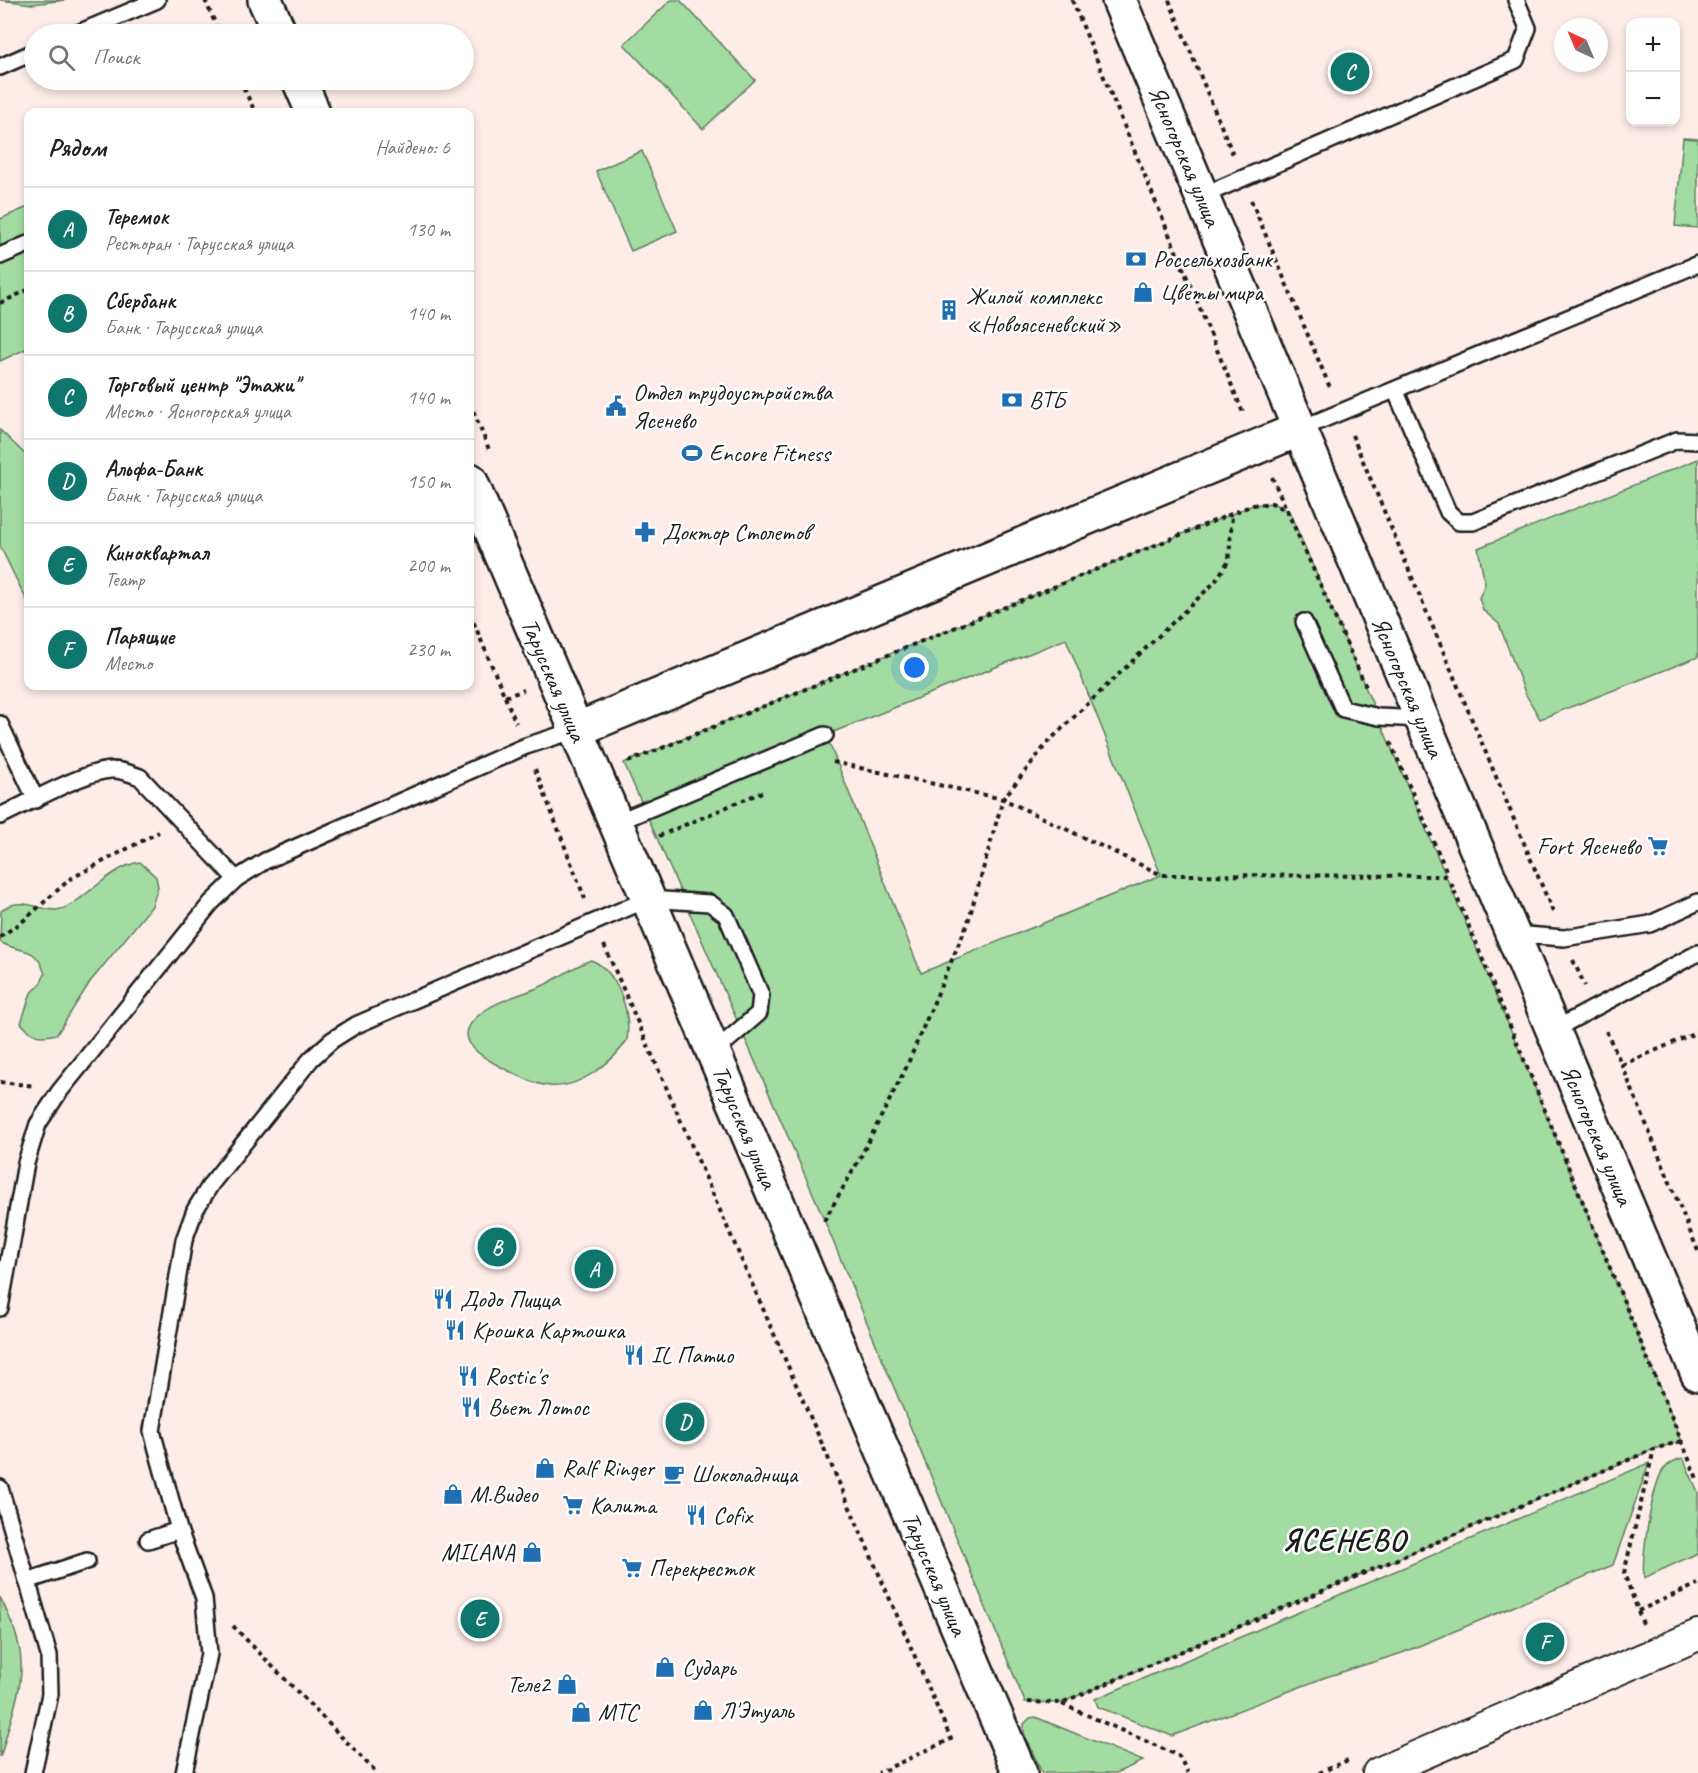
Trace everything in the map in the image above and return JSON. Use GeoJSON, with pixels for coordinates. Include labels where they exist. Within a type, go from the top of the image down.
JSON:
{"type":"FeatureCollection","features":[{"type":"Feature","properties":{"kind":"main road"},"geometry":{"type":"LineString","coordinates":[[265,0],[276,24]]}},
{"type":"Feature","properties":{"kind":"main road","name":"Ясногорская улица"},"geometry":{"type":"LineString","coordinates":[[1119,0],[1698,1374]]}},
{"type":"Feature","properties":{"kind":"main road"},"geometry":{"type":"LineString","coordinates":[[303,90],[311,108]]}},
{"type":"Feature","properties":{"kind":"main road"},"geometry":{"type":"LineString","coordinates":[[576,730],[1300,429]]}},
{"type":"Feature","properties":{"kind":"main road","name":"Тарусская улица"},"geometry":{"type":"LineString","coordinates":[[474,489],[1020,1773]]}},
{"type":"Feature","properties":{"kind":"street"},"geometry":{"type":"LineString","coordinates":[[1378,1773],[1698,1635]]}},
{"type":"Feature","properties":{"kind":"lane"},"geometry":{"type":"LineString","coordinates":[[100,24],[157,0]]}},
{"type":"Feature","properties":{"kind":"lane"},"geometry":{"type":"LineString","coordinates":[[1202,196],[1516,60],[1528,28],[1516,0]]}},
{"type":"Feature","properties":{"kind":"lane"},"geometry":{"type":"LineString","coordinates":[[0,67],[24,56]]}},
{"type":"Feature","properties":{"kind":"lane"},"geometry":{"type":"LineString","coordinates":[[0,256],[24,246]]}},
{"type":"Feature","properties":{"kind":"lane"},"geometry":{"type":"LineString","coordinates":[[1300,429],[1396,392],[1698,264]]}},
{"type":"Feature","properties":{"kind":"lane"},"geometry":{"type":"LineString","coordinates":[[1396,392],[1448,512],[1459,522],[1473,522],[1677,440],[1698,441]]}},
{"type":"Feature","properties":{"kind":"lane"},"geometry":{"type":"LineString","coordinates":[[1304,622],[1343,710],[1379,717],[1422,719]]}},
{"type":"Feature","properties":{"kind":"lane"},"geometry":{"type":"LineString","coordinates":[[0,724],[36,800]]}},
{"type":"Feature","properties":{"kind":"lane"},"geometry":{"type":"LineString","coordinates":[[0,1308],[26,1163],[38,1124],[58,1092],[211,903],[236,879],[265,861],[526,746],[576,730]]}},
{"type":"Feature","properties":{"kind":"lane"},"geometry":{"type":"LineString","coordinates":[[615,823],[825,735]]}},
{"type":"Feature","properties":{"kind":"lane"},"geometry":{"type":"LineString","coordinates":[[0,816],[94,774],[112,770],[140,777],[236,879]]}},
{"type":"Feature","properties":{"kind":"lane"},"geometry":{"type":"LineString","coordinates":[[184,1773],[209,1654],[204,1598],[179,1530],[152,1431],[184,1240],[195,1210],[211,1184],[311,1059],[332,1040],[356,1025],[648,899],[710,903],[726,915],[761,995],[759,1012],[713,1053]]}},
{"type":"Feature","properties":{"kind":"lane"},"geometry":{"type":"LineString","coordinates":[[1512,934],[1564,938],[1650,924],[1698,902]]}},
{"type":"Feature","properties":{"kind":"lane"},"geometry":{"type":"LineString","coordinates":[[1553,1030],[1593,1006],[1698,953]]}},
{"type":"Feature","properties":{"kind":"lane"},"geometry":{"type":"LineString","coordinates":[[0,1488],[49,1655],[50,1694],[33,1773]]}},
{"type":"Feature","properties":{"kind":"lane"},"geometry":{"type":"LineString","coordinates":[[148,1540],[179,1530]]}},
{"type":"Feature","properties":{"kind":"lane"},"geometry":{"type":"LineString","coordinates":[[27,1581],[87,1561]]}},
{"type":"Feature","properties":{"kind":"path"},"geometry":{"type":"LineString","coordinates":[[205,0],[216,24]]}},
{"type":"Feature","properties":{"kind":"path"},"geometry":{"type":"LineString","coordinates":[[1169,0],[1314,353],[1343,413],[1593,1006],[1622,1065],[1698,1251]]}},
{"type":"Feature","properties":{"kind":"path"},"geometry":{"type":"LineString","coordinates":[[245,90],[253,108]]}},
{"type":"Feature","properties":{"kind":"path"},"geometry":{"type":"LineString","coordinates":[[0,303],[24,292]]}},
{"type":"Feature","properties":{"kind":"path"},"geometry":{"type":"LineString","coordinates":[[624,763],[1253,505],[1272,503],[1289,511]]}},
{"type":"Feature","properties":{"kind":"path"},"geometry":{"type":"LineString","coordinates":[[824,1221],[860,1160],[906,1068],[968,922],[1003,799],[1049,741],[1215,582],[1229,560],[1232,514]]}},
{"type":"Feature","properties":{"kind":"path"},"geometry":{"type":"LineString","coordinates":[[474,623],[526,746],[594,921],[951,1739],[878,1773]]}},
{"type":"Feature","properties":{"kind":"path"},"geometry":{"type":"LineString","coordinates":[[825,765],[835,761],[1003,799],[1162,875],[1448,876]]}},
{"type":"Feature","properties":{"kind":"path"},"geometry":{"type":"LineString","coordinates":[[658,836],[773,787]]}},
{"type":"Feature","properties":{"kind":"path"},"geometry":{"type":"LineString","coordinates":[[0,937],[22,922],[70,879],[181,821]]}},
{"type":"Feature","properties":{"kind":"path"},"geometry":{"type":"LineString","coordinates":[[1622,1065],[1698,1032]]}},
{"type":"Feature","properties":{"kind":"path"},"geometry":{"type":"LineString","coordinates":[[0,1082],[25,1083],[58,1092]]}},
{"type":"Feature","properties":{"kind":"path"},"geometry":{"type":"LineString","coordinates":[[1061,1703],[1654,1449],[1682,1442]]}},
{"type":"Feature","properties":{"kind":"path"},"geometry":{"type":"LineString","coordinates":[[1654,1449],[1624,1574],[1657,1653]]}},
{"type":"Feature","properties":{"kind":"path"},"geometry":{"type":"LineString","coordinates":[[1638,1611],[1698,1584]]}},
{"type":"Feature","properties":{"kind":"path"},"geometry":{"type":"LineString","coordinates":[[204,1598],[377,1773]]}},
{"type":"Feature","properties":{"kind":"path"},"geometry":{"type":"LineString","coordinates":[[1025,1702],[1061,1703],[1179,1756],[1188,1773]]}},
{"type":"Feature","properties":{"kind":"green space"},"geometry":{"type":"Polygon","coordinates":[[[0,0],[66,0],[32,4],[0,0]]]}},
{"type":"Feature","properties":{"kind":"green space"},"geometry":{"type":"Polygon","coordinates":[[[671,0],[680,0],[755,80],[703,129],[624,44],[671,0]]]}},
{"type":"Feature","properties":{"kind":"green space"},"geometry":{"type":"Polygon","coordinates":[[[1683,138],[1698,139],[1698,228],[1675,226],[1683,138]]]}},
{"type":"Feature","properties":{"kind":"green space"},"geometry":{"type":"Polygon","coordinates":[[[642,151],[677,231],[631,251],[596,171],[642,151]]]}},
{"type":"Feature","properties":{"kind":"green space"},"geometry":{"type":"Polygon","coordinates":[[[24,209],[24,350],[0,361],[0,219],[24,209]]]}},
{"type":"Feature","properties":{"kind":"green space"},"geometry":{"type":"Polygon","coordinates":[[[0,430],[24,453],[24,595],[0,546],[0,430]]]}},
{"type":"Feature","properties":{"kind":"green space"},"geometry":{"type":"Polygon","coordinates":[[[1698,459],[1698,657],[1540,719],[1525,693],[1499,624],[1483,610],[1479,598],[1485,584],[1478,548],[1698,459]]]}},
{"type":"Feature","properties":{"kind":"green space"},"geometry":{"type":"Polygon","coordinates":[[[1272,503],[1289,511],[1439,859],[1682,1441],[1654,1449],[1061,1703],[1025,1702],[818,1205],[624,763],[1253,505],[1272,503]],[[1066,639],[826,735],[921,973],[1161,875],[1066,639]]]}},
{"type":"Feature","properties":{"kind":"green space"},"geometry":{"type":"Polygon","coordinates":[[[140,862],[156,877],[158,887],[152,906],[90,982],[57,1034],[41,1036],[33,1034],[21,1023],[31,993],[39,986],[45,974],[41,964],[32,954],[0,942],[1,911],[14,904],[55,910],[64,908],[116,872],[128,865],[140,862]]]}},
{"type":"Feature","properties":{"kind":"green space"},"geometry":{"type":"Polygon","coordinates":[[[591,960],[609,973],[621,994],[628,1029],[627,1040],[599,1069],[573,1083],[550,1086],[527,1080],[488,1060],[474,1049],[467,1036],[468,1029],[480,1014],[488,1008],[542,986],[591,960]]]}},
{"type":"Feature","properties":{"kind":"green space"},"geometry":{"type":"Polygon","coordinates":[[[1683,1458],[1698,1492],[1698,1553],[1644,1578],[1648,1523],[1659,1478],[1667,1465],[1683,1458]]]}},
{"type":"Feature","properties":{"kind":"green space"},"geometry":{"type":"Polygon","coordinates":[[[1649,1463],[1613,1565],[1402,1653],[1326,1677],[1172,1736],[1098,1707],[1095,1699],[1649,1463]]]}},
{"type":"Feature","properties":{"kind":"green space"},"geometry":{"type":"Polygon","coordinates":[[[0,1597],[15,1632],[21,1661],[21,1675],[15,1707],[0,1757],[0,1597]]]}},
{"type":"Feature","properties":{"kind":"green space"},"geometry":{"type":"Polygon","coordinates":[[[1035,1717],[1143,1761],[1116,1773],[1042,1773],[1024,1733],[1024,1724],[1030,1718],[1035,1717]]]}},
{"type":"Feature","properties":{"kind":"place","name":"Торговый центр \"Этажи\""},"geometry":{"type":"Point","coordinates":[1350,72]}},
{"type":"Feature","properties":{"kind":"place","name":"Россельхозбанк"},"geometry":{"type":"Point","coordinates":[1136,259]}},
{"type":"Feature","properties":{"kind":"place","name":"Цветы мира"},"geometry":{"type":"Point","coordinates":[1143,292]}},
{"type":"Feature","properties":{"kind":"place","name":"Жилой комплекс «Новоясеневский»"},"geometry":{"type":"Point","coordinates":[949,310]}},
{"type":"Feature","properties":{"kind":"place","name":"ВТБ"},"geometry":{"type":"Point","coordinates":[1012,400]}},
{"type":"Feature","properties":{"kind":"place","name":"Отдел трудоустройства Ясенево"},"geometry":{"type":"Point","coordinates":[616,406]}},
{"type":"Feature","properties":{"kind":"place","name":"Encore Fitness"},"geometry":{"type":"Point","coordinates":[692,453]}},
{"type":"Feature","properties":{"kind":"place","name":"Доктор Столетов"},"geometry":{"type":"Point","coordinates":[645,532]}},
{"type":"Feature","properties":{"kind":"place","name":"Fort Ясенево"},"geometry":{"type":"Point","coordinates":[1658,846]}},
{"type":"Feature","properties":{"kind":"place","name":"Сбербанк"},"geometry":{"type":"Point","coordinates":[497,1247]}},
{"type":"Feature","properties":{"kind":"place","name":"Теремок"},"geometry":{"type":"Point","coordinates":[594,1269]}},
{"type":"Feature","properties":{"kind":"place","name":"Додо Пицца"},"geometry":{"type":"Point","coordinates":[443,1299]}},
{"type":"Feature","properties":{"kind":"place","name":"Крошка Картошка"},"geometry":{"type":"Point","coordinates":[455,1330]}},
{"type":"Feature","properties":{"kind":"place","name":"IL Патио"},"geometry":{"type":"Point","coordinates":[634,1355]}},
{"type":"Feature","properties":{"kind":"place","name":"Rostic's"},"geometry":{"type":"Point","coordinates":[468,1376]}},
{"type":"Feature","properties":{"kind":"place","name":"Вьет Лотос"},"geometry":{"type":"Point","coordinates":[471,1407]}},
{"type":"Feature","properties":{"kind":"place","name":"Альфа-Банк"},"geometry":{"type":"Point","coordinates":[685,1422]}},
{"type":"Feature","properties":{"kind":"place","name":"Ralf Ringer"},"geometry":{"type":"Point","coordinates":[545,1468]}},
{"type":"Feature","properties":{"kind":"place","name":"Шоколадница"},"geometry":{"type":"Point","coordinates":[674,1474]}},
{"type":"Feature","properties":{"kind":"place","name":"М.Видео"},"geometry":{"type":"Point","coordinates":[453,1494]}},
{"type":"Feature","properties":{"kind":"place","name":"Калита"},"geometry":{"type":"Point","coordinates":[573,1505]}},
{"type":"Feature","properties":{"kind":"place","name":"Cofix"},"geometry":{"type":"Point","coordinates":[696,1515]}},
{"type":"Feature","properties":{"kind":"place","name":"MILANA"},"geometry":{"type":"Point","coordinates":[532,1552]}},
{"type":"Feature","properties":{"kind":"place","name":"Перекресток"},"geometry":{"type":"Point","coordinates":[632,1568]}},
{"type":"Feature","properties":{"kind":"place","name":"Киноквартал"},"geometry":{"type":"Point","coordinates":[480,1619]}},
{"type":"Feature","properties":{"kind":"place","name":"Парящие"},"geometry":{"type":"Point","coordinates":[1545,1642]}},
{"type":"Feature","properties":{"kind":"place","name":"Сударь"},"geometry":{"type":"Point","coordinates":[665,1667]}},
{"type":"Feature","properties":{"kind":"place","name":"Теле2"},"geometry":{"type":"Point","coordinates":[567,1684]}},
{"type":"Feature","properties":{"kind":"place","name":"Л'Этуаль"},"geometry":{"type":"Point","coordinates":[703,1710]}},
{"type":"Feature","properties":{"kind":"place","name":"МТС"},"geometry":{"type":"Point","coordinates":[581,1712]}},
{"type":"Feature","properties":{"kind":"district","name":"ЯСЕНЕВО"},"geometry":{"type":"Point","coordinates":[1344,1540]}}]}
